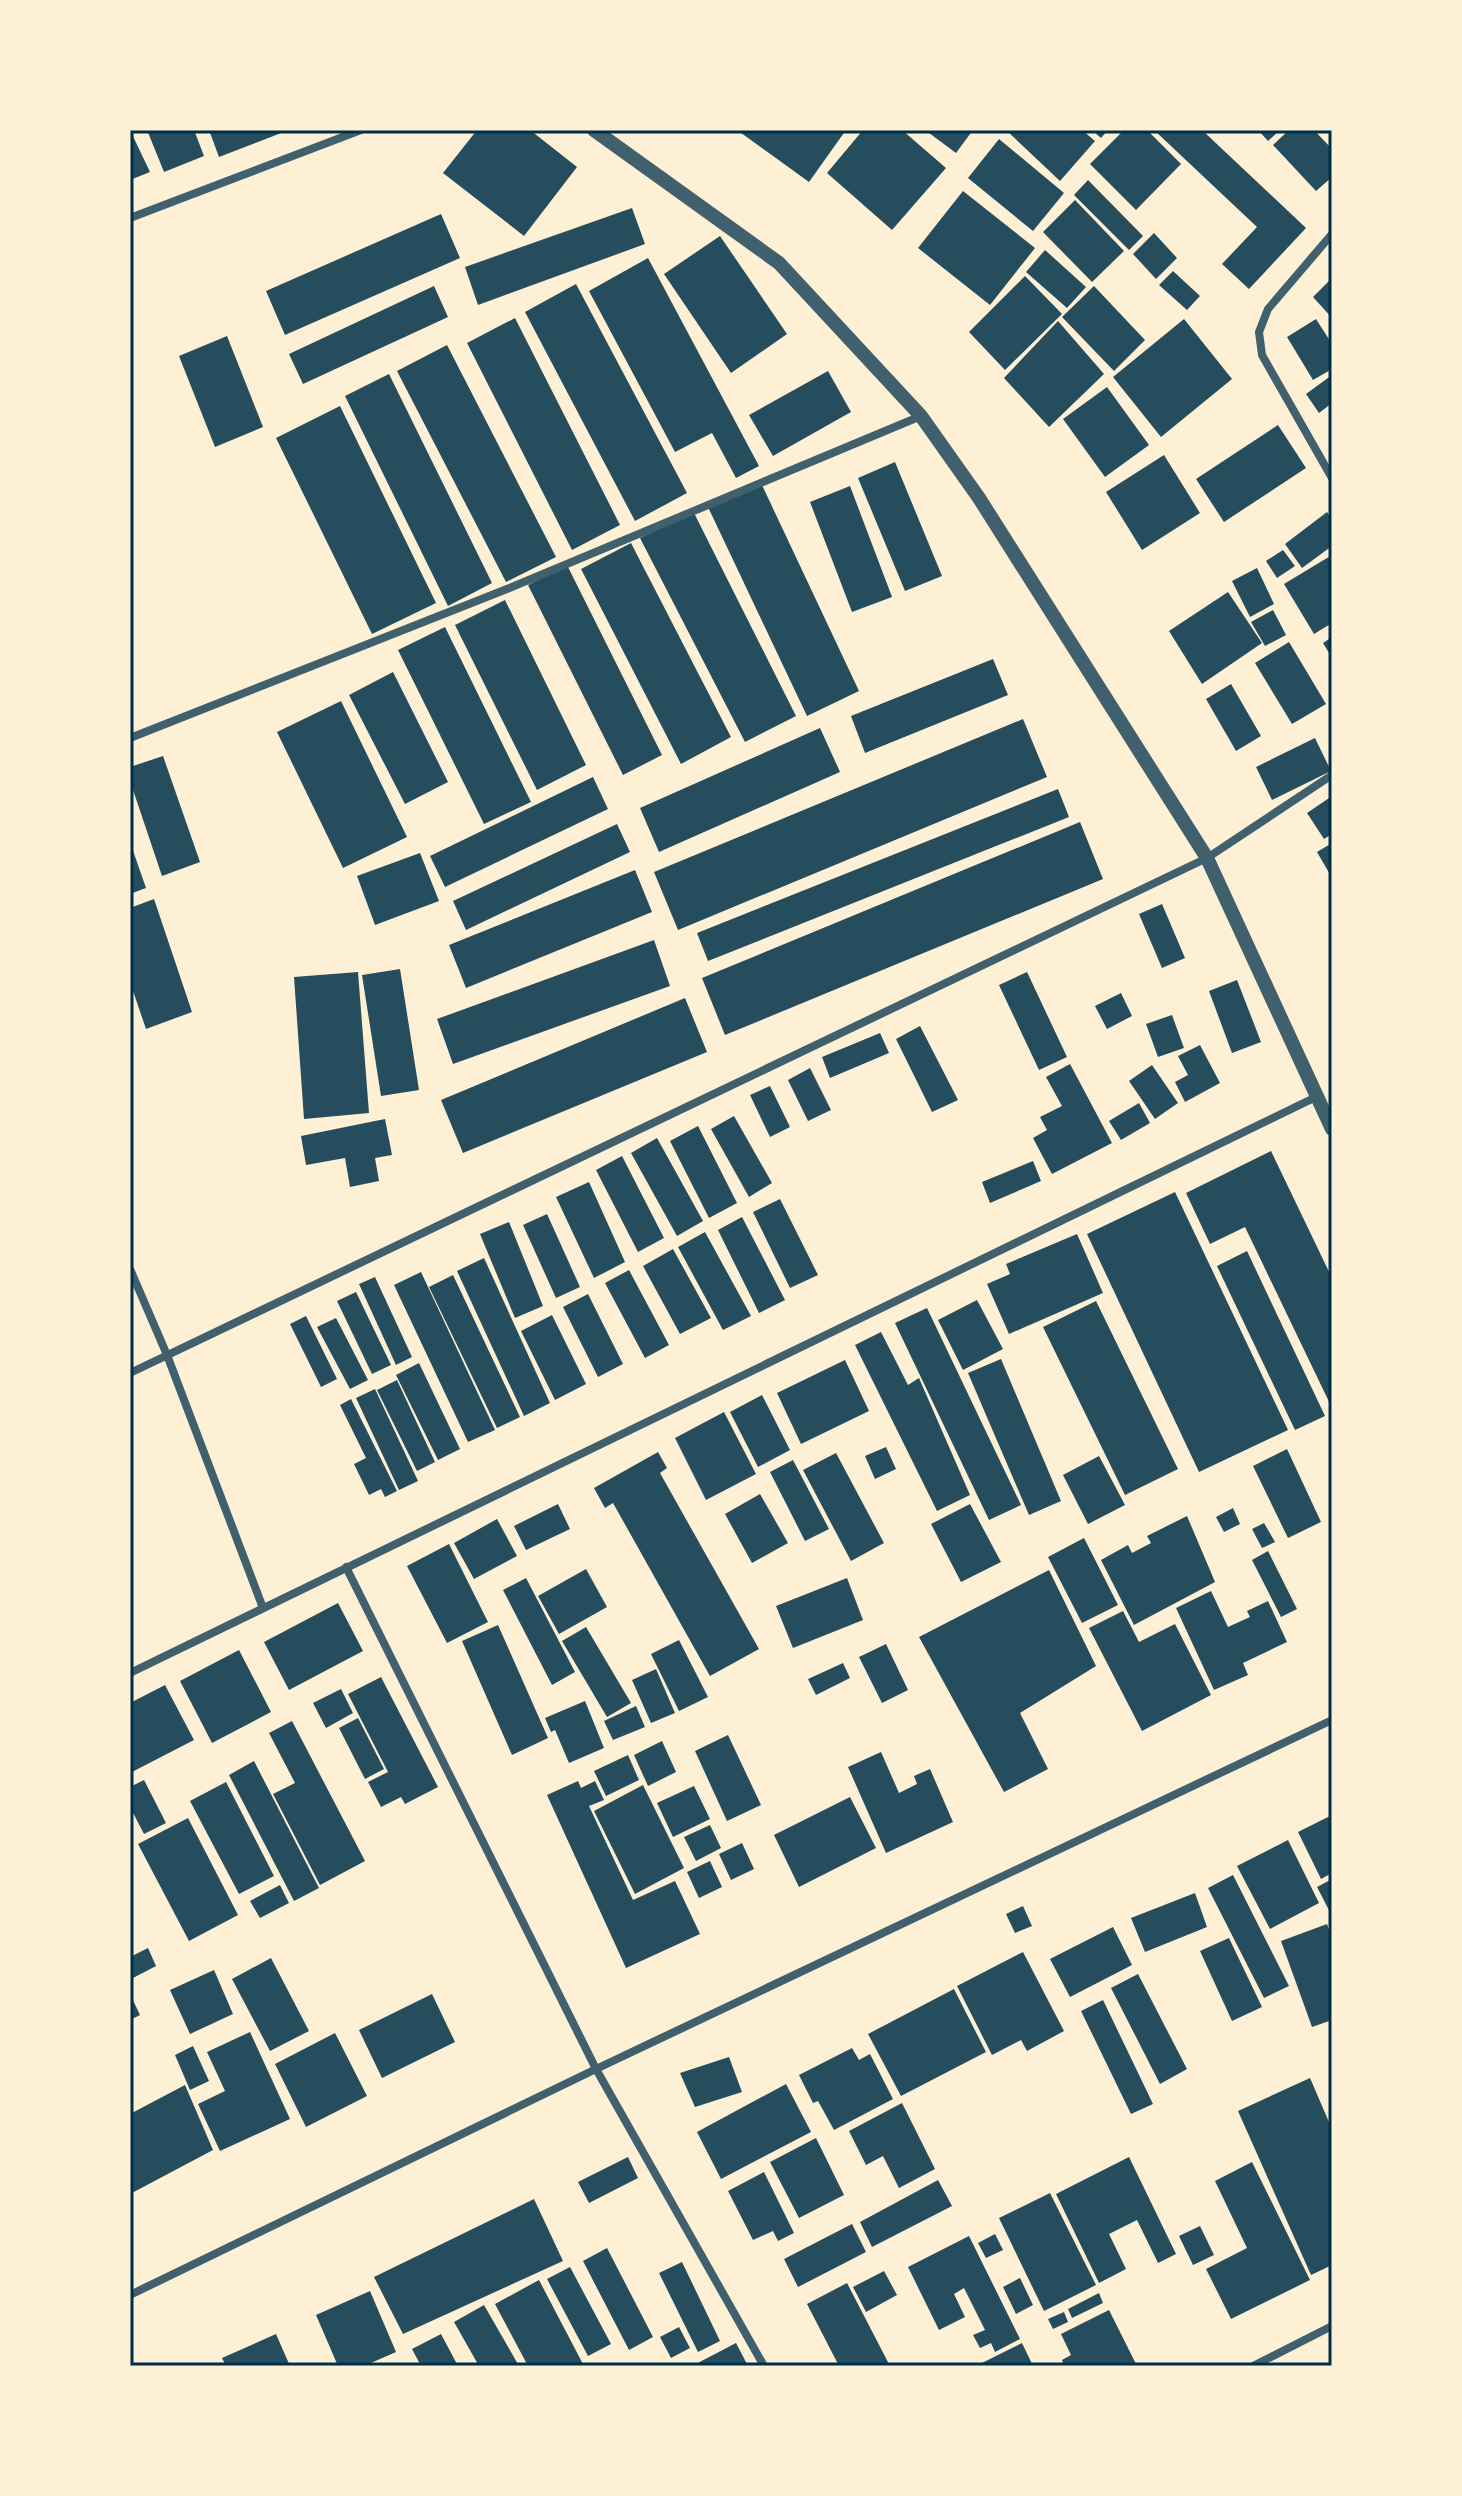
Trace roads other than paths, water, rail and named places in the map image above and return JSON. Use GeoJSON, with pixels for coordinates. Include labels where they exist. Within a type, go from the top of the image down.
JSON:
{"type":"FeatureCollection","features":[{"type":"Feature","properties":{"kind":"street"},"geometry":{"type":"LineString","coordinates":[[130,218],[361,130]]}},
{"type":"Feature","properties":{"kind":"street"},"geometry":{"type":"LineString","coordinates":[[594,130],[779,263],[921,416],[979,498],[1207,858],[1332,1129]]}},
{"type":"Feature","properties":{"kind":"street"},"geometry":{"type":"LineString","coordinates":[[1332,234],[1268,309],[1259,332],[1262,355],[1332,478]]}},
{"type":"Feature","properties":{"kind":"street"},"geometry":{"type":"LineString","coordinates":[[130,738],[507,589],[921,416]]}},
{"type":"Feature","properties":{"kind":"street"},"geometry":{"type":"LineString","coordinates":[[130,1373],[1207,858],[1332,775]]}},
{"type":"Feature","properties":{"kind":"street"},"geometry":{"type":"LineString","coordinates":[[130,1673],[1316,1097]]}},
{"type":"Feature","properties":{"kind":"street"},"geometry":{"type":"LineString","coordinates":[[130,1269],[167,1355],[263,1608]]}},
{"type":"Feature","properties":{"kind":"street"},"geometry":{"type":"LineString","coordinates":[[346,1567],[596,2069],[764,2366]]}},
{"type":"Feature","properties":{"kind":"street"},"geometry":{"type":"LineString","coordinates":[[130,2295],[596,2069],[1332,1720]]}},
{"type":"Feature","properties":{"kind":"street"},"geometry":{"type":"LineString","coordinates":[[1253,2366],[1332,2326]]}}]}
